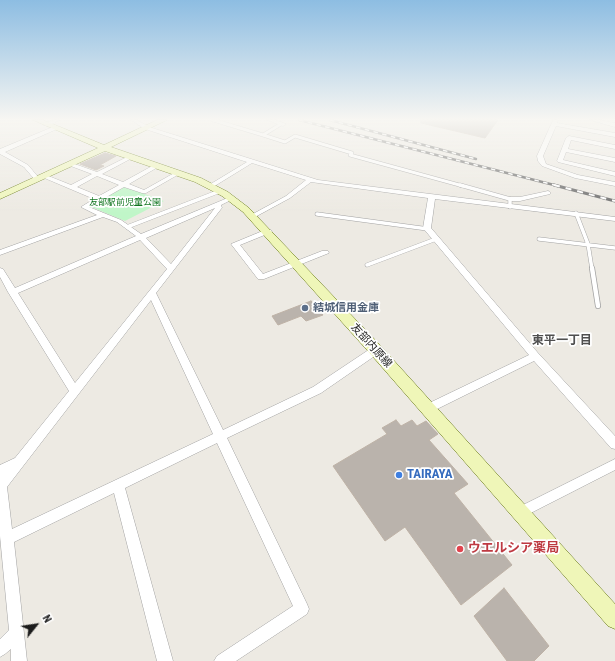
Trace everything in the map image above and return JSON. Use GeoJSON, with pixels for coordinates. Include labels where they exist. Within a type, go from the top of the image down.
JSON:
{"type":"FeatureCollection","features":[{"type":"Feature","properties":{"kind":"main road"},"geometry":{"type":"LineString","coordinates":[[0,196],[99,151]]}},
{"type":"Feature","properties":{"kind":"main road","name":"友部内原線"},"geometry":{"type":"LineString","coordinates":[[113,151],[216,188],[232,198],[253,216],[376,350],[615,619]]}},
{"type":"Feature","properties":{"kind":"street"},"geometry":{"type":"LineString","coordinates":[[0,151],[26,166],[41,177],[72,187],[98,198]]}},
{"type":"Feature","properties":{"kind":"street"},"geometry":{"type":"LineString","coordinates":[[216,151],[310,180],[510,207],[576,213],[615,219]]}},
{"type":"Feature","properties":{"kind":"street"},"geometry":{"type":"LineString","coordinates":[[542,151],[540,156],[544,165],[577,178],[615,184]]}},
{"type":"Feature","properties":{"kind":"street"},"geometry":{"type":"LineString","coordinates":[[565,151],[560,161],[615,174]]}},
{"type":"Feature","properties":{"kind":"street"},"geometry":{"type":"LineString","coordinates":[[569,151],[615,160]]}},
{"type":"Feature","properties":{"kind":"street"},"geometry":{"type":"LineString","coordinates":[[72,187],[131,157]]}},
{"type":"Feature","properties":{"kind":"street"},"geometry":{"type":"LineString","coordinates":[[216,188],[250,162]]}},
{"type":"Feature","properties":{"kind":"street"},"geometry":{"type":"LineString","coordinates":[[70,164],[144,192],[178,173]]}},
{"type":"Feature","properties":{"kind":"street"},"geometry":{"type":"LineString","coordinates":[[156,166],[84,207],[119,221],[141,237],[171,269]]}},
{"type":"Feature","properties":{"kind":"street"},"geometry":{"type":"LineString","coordinates":[[253,216],[288,197],[310,180]]}},
{"type":"Feature","properties":{"kind":"street"},"geometry":{"type":"LineString","coordinates":[[510,199],[520,199],[548,193]]}},
{"type":"Feature","properties":{"kind":"street"},"geometry":{"type":"LineString","coordinates":[[432,196],[427,228],[535,356],[615,444]]}},
{"type":"Feature","properties":{"kind":"street"},"geometry":{"type":"LineString","coordinates":[[12,292],[232,198]]}},
{"type":"Feature","properties":{"kind":"street"},"geometry":{"type":"LineString","coordinates":[[19,661],[1,480],[20,461],[75,392],[219,208],[217,205]]}},
{"type":"Feature","properties":{"kind":"street"},"geometry":{"type":"LineString","coordinates":[[0,253],[102,215]]}},
{"type":"Feature","properties":{"kind":"street"},"geometry":{"type":"LineString","coordinates":[[268,232],[235,244],[261,277],[325,253]]}},
{"type":"Feature","properties":{"kind":"street"},"geometry":{"type":"LineString","coordinates":[[0,271],[75,392]]}},
{"type":"Feature","properties":{"kind":"street"},"geometry":{"type":"LineString","coordinates":[[152,293],[302,609],[222,661]]}},
{"type":"Feature","properties":{"kind":"street"},"geometry":{"type":"LineString","coordinates":[[7,538],[317,390],[376,350]]}},
{"type":"Feature","properties":{"kind":"street"},"geometry":{"type":"LineString","coordinates":[[427,409],[535,356]]}},
{"type":"Feature","properties":{"kind":"street"},"geometry":{"type":"LineString","coordinates":[[0,471],[20,461]]}},
{"type":"Feature","properties":{"kind":"street"},"geometry":{"type":"LineString","coordinates":[[520,513],[615,464]]}},
{"type":"Feature","properties":{"kind":"street"},"geometry":{"type":"LineString","coordinates":[[118,485],[164,661]]}},
{"type":"Feature","properties":{"kind":"street"},"geometry":{"type":"LineString","coordinates":[[0,649],[17,633]]}},
{"type":"Feature","properties":{"kind":"lane"},"geometry":{"type":"LineString","coordinates":[[345,151],[352,153],[350,155],[510,199],[510,207]]}},
{"type":"Feature","properties":{"kind":"lane"},"geometry":{"type":"LineString","coordinates":[[127,227],[216,188]]}},
{"type":"Feature","properties":{"kind":"lane"},"geometry":{"type":"LineString","coordinates":[[576,213],[588,244],[598,306]]}},
{"type":"Feature","properties":{"kind":"lane"},"geometry":{"type":"LineString","coordinates":[[317,214],[428,229]]}},
{"type":"Feature","properties":{"kind":"lane"},"geometry":{"type":"LineString","coordinates":[[366,265],[436,239]]}},
{"type":"Feature","properties":{"kind":"lane"},"geometry":{"type":"LineString","coordinates":[[539,239],[615,248]]}},
{"type":"Feature","properties":{"kind":"green space","name":"友部駅前児童公園"},"geometry":{"type":"Polygon","coordinates":[[[123,186],[164,201],[125,221],[89,206],[123,186]]]}},
{"type":"Feature","properties":{"kind":"building"},"geometry":{"type":"Polygon","coordinates":[[[105,153],[116,156],[100,165],[104,166],[96,170],[80,164],[105,153]]]}},
{"type":"Feature","properties":{"kind":"building","name":"結城信用金庫"},"geometry":{"type":"Polygon","coordinates":[[[311,301],[323,315],[306,321],[301,316],[278,325],[272,316],[311,301]]]}},
{"type":"Feature","properties":{"kind":"building"},"geometry":{"type":"Polygon","coordinates":[[[396,420],[401,426],[412,420],[417,426],[426,421],[438,434],[429,440],[468,484],[454,493],[512,565],[461,605],[405,527],[385,541],[333,466],[387,434],[382,428],[396,420]]]}},
{"type":"Feature","properties":{"kind":"building"},"geometry":{"type":"Polygon","coordinates":[[[504,588],[549,646],[534,661],[507,661],[474,616],[504,588]]]}},
{"type":"Feature","properties":{"kind":"railway"},"geometry":{"type":"LineString","coordinates":[[420,151],[558,186]]}},
{"type":"Feature","properties":{"kind":"railway"},"geometry":{"type":"LineString","coordinates":[[445,151],[476,159]]}},
{"type":"Feature","properties":{"kind":"railway"},"geometry":{"type":"LineString","coordinates":[[554,185],[615,201]]}},
{"type":"Feature","properties":{"kind":"place","name":"結城信用金庫"},"geometry":{"type":"Point","coordinates":[305,308]}},
{"type":"Feature","properties":{"kind":"place","name":"TAIRAYA"},"geometry":{"type":"Point","coordinates":[399,475]}},
{"type":"Feature","properties":{"kind":"place","name":"ウエルシア薬局"},"geometry":{"type":"Point","coordinates":[460,549]}},
{"type":"Feature","properties":{"kind":"district","name":"東平一丁目"},"geometry":{"type":"Point","coordinates":[562,341]}}]}
